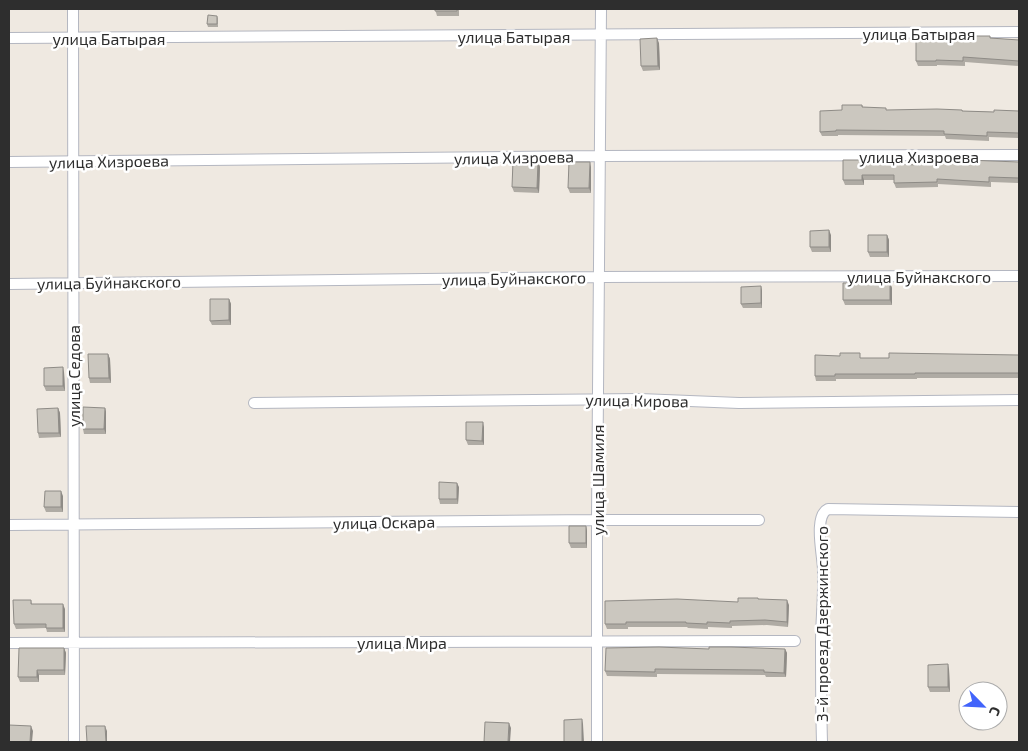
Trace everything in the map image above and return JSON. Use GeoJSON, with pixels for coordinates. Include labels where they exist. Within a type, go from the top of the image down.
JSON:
{"type":"FeatureCollection","features":[{"type":"Feature","properties":{"kind":"street","name":"улица Седова"},"geometry":{"type":"LineString","coordinates":[[73,9],[74,742]]}},
{"type":"Feature","properties":{"kind":"street","name":"улица Шамиля"},"geometry":{"type":"LineString","coordinates":[[597,742],[596,520],[601,9]]}},
{"type":"Feature","properties":{"kind":"street","name":"улица Батырая"},"geometry":{"type":"LineString","coordinates":[[9,38],[600,36],[1019,32]]}},
{"type":"Feature","properties":{"kind":"street","name":"улица Хизроева"},"geometry":{"type":"LineString","coordinates":[[9,162],[601,156],[1019,155]]}},
{"type":"Feature","properties":{"kind":"street","name":"улица Буйнакского"},"geometry":{"type":"LineString","coordinates":[[9,284],[599,277],[1019,276]]}},
{"type":"Feature","properties":{"kind":"street","name":"улица Кирова"},"geometry":{"type":"LineString","coordinates":[[254,403],[640,399],[739,403],[1019,400]]}},
{"type":"Feature","properties":{"kind":"street","name":"3-й проезд Дзержинского"},"geometry":{"type":"LineString","coordinates":[[822,742],[821,643],[823,568],[820,539],[822,514],[828,509],[1019,512]]}},
{"type":"Feature","properties":{"kind":"street","name":"улица Оскара"},"geometry":{"type":"LineString","coordinates":[[9,525],[759,520]]}},
{"type":"Feature","properties":{"kind":"street","name":"улица Мира"},"geometry":{"type":"LineString","coordinates":[[9,643],[795,641]]}},
{"type":"Feature","properties":{"kind":"building"},"geometry":{"type":"Polygon","coordinates":[[[435,9],[457,9],[457,11],[435,11],[435,9]]]}},
{"type":"Feature","properties":{"kind":"building"},"geometry":{"type":"Polygon","coordinates":[[[208,15],[217,16],[217,24],[207,24],[208,15]]]}},
{"type":"Feature","properties":{"kind":"building"},"geometry":{"type":"Polygon","coordinates":[[[971,36],[990,36],[990,38],[1019,40],[1019,61],[963,57],[963,61],[916,61],[916,38],[971,38],[971,36]]]}},
{"type":"Feature","properties":{"kind":"building"},"geometry":{"type":"Polygon","coordinates":[[[657,38],[658,66],[641,66],[640,39],[657,38]]]}},
{"type":"Feature","properties":{"kind":"building"},"geometry":{"type":"Polygon","coordinates":[[[842,105],[862,105],[862,107],[886,108],[886,110],[1019,111],[1019,133],[987,132],[987,136],[944,134],[944,131],[836,130],[820,132],[820,111],[842,110],[842,105]]]}},
{"type":"Feature","properties":{"kind":"building"},"geometry":{"type":"Polygon","coordinates":[[[871,157],[889,157],[889,164],[919,165],[919,162],[966,160],[1019,162],[1019,178],[989,177],[989,182],[937,179],[937,182],[894,183],[894,175],[862,175],[862,180],[843,180],[843,160],[871,160],[871,157]]]}},
{"type":"Feature","properties":{"kind":"building"},"geometry":{"type":"Polygon","coordinates":[[[513,161],[538,162],[537,188],[512,187],[513,161]]]}},
{"type":"Feature","properties":{"kind":"building"},"geometry":{"type":"Polygon","coordinates":[[[569,162],[590,162],[589,188],[568,188],[569,162]]]}},
{"type":"Feature","properties":{"kind":"building"},"geometry":{"type":"Polygon","coordinates":[[[829,230],[829,247],[810,247],[810,231],[829,230]]]}},
{"type":"Feature","properties":{"kind":"building"},"geometry":{"type":"Polygon","coordinates":[[[868,235],[887,235],[887,252],[868,252],[868,235]]]}},
{"type":"Feature","properties":{"kind":"building"},"geometry":{"type":"Polygon","coordinates":[[[843,283],[890,283],[890,300],[843,300],[843,283]]]}},
{"type":"Feature","properties":{"kind":"building"},"geometry":{"type":"Polygon","coordinates":[[[761,286],[761,303],[741,304],[741,287],[761,286]]]}},
{"type":"Feature","properties":{"kind":"building"},"geometry":{"type":"Polygon","coordinates":[[[210,299],[229,299],[229,320],[210,321],[210,299]]]}},
{"type":"Feature","properties":{"kind":"building"},"geometry":{"type":"Polygon","coordinates":[[[840,353],[860,353],[860,358],[889,358],[889,353],[1019,355],[1019,373],[835,374],[835,376],[815,376],[815,355],[840,356],[840,353]]]}},
{"type":"Feature","properties":{"kind":"building"},"geometry":{"type":"Polygon","coordinates":[[[88,354],[108,354],[109,378],[89,378],[88,354]]]}},
{"type":"Feature","properties":{"kind":"building"},"geometry":{"type":"Polygon","coordinates":[[[63,367],[63,386],[44,386],[44,368],[63,367]]]}},
{"type":"Feature","properties":{"kind":"building"},"geometry":{"type":"Polygon","coordinates":[[[83,407],[105,408],[104,429],[83,429],[83,407]]]}},
{"type":"Feature","properties":{"kind":"building"},"geometry":{"type":"Polygon","coordinates":[[[58,408],[59,433],[38,433],[37,409],[58,408]]]}},
{"type":"Feature","properties":{"kind":"building"},"geometry":{"type":"Polygon","coordinates":[[[466,422],[483,422],[482,441],[466,440],[466,422]]]}},
{"type":"Feature","properties":{"kind":"building"},"geometry":{"type":"Polygon","coordinates":[[[439,482],[457,483],[457,499],[439,499],[439,482]]]}},
{"type":"Feature","properties":{"kind":"building"},"geometry":{"type":"Polygon","coordinates":[[[45,491],[61,491],[61,507],[44,507],[45,491]]]}},
{"type":"Feature","properties":{"kind":"building"},"geometry":{"type":"Polygon","coordinates":[[[569,526],[586,526],[586,543],[569,543],[569,526]]]}},
{"type":"Feature","properties":{"kind":"building"},"geometry":{"type":"Polygon","coordinates":[[[738,598],[787,600],[787,622],[765,620],[730,621],[730,623],[707,622],[707,624],[626,622],[626,624],[605,624],[605,601],[677,599],[738,602],[738,598]]]}},
{"type":"Feature","properties":{"kind":"building"},"geometry":{"type":"Polygon","coordinates":[[[13,600],[31,600],[31,604],[63,604],[63,628],[46,628],[46,624],[14,624],[13,600]]]}},
{"type":"Feature","properties":{"kind":"building"},"geometry":{"type":"Polygon","coordinates":[[[19,648],[64,648],[64,670],[37,670],[37,677],[18,677],[19,648]]]}},
{"type":"Feature","properties":{"kind":"building"},"geometry":{"type":"Polygon","coordinates":[[[606,648],[785,649],[784,673],[764,672],[764,670],[655,669],[655,672],[605,671],[606,648]]]}},
{"type":"Feature","properties":{"kind":"building"},"geometry":{"type":"Polygon","coordinates":[[[948,664],[948,687],[928,687],[928,665],[948,664]]]}},
{"type":"Feature","properties":{"kind":"building"},"geometry":{"type":"Polygon","coordinates":[[[582,719],[582,742],[564,742],[564,720],[582,719]]]}},
{"type":"Feature","properties":{"kind":"building"},"geometry":{"type":"Polygon","coordinates":[[[485,722],[509,723],[508,742],[484,742],[485,722]]]}},
{"type":"Feature","properties":{"kind":"building"},"geometry":{"type":"Polygon","coordinates":[[[9,725],[31,726],[30,742],[9,742],[9,725]]]}},
{"type":"Feature","properties":{"kind":"building"},"geometry":{"type":"Polygon","coordinates":[[[86,726],[105,726],[106,742],[87,742],[86,726]]]}}]}
